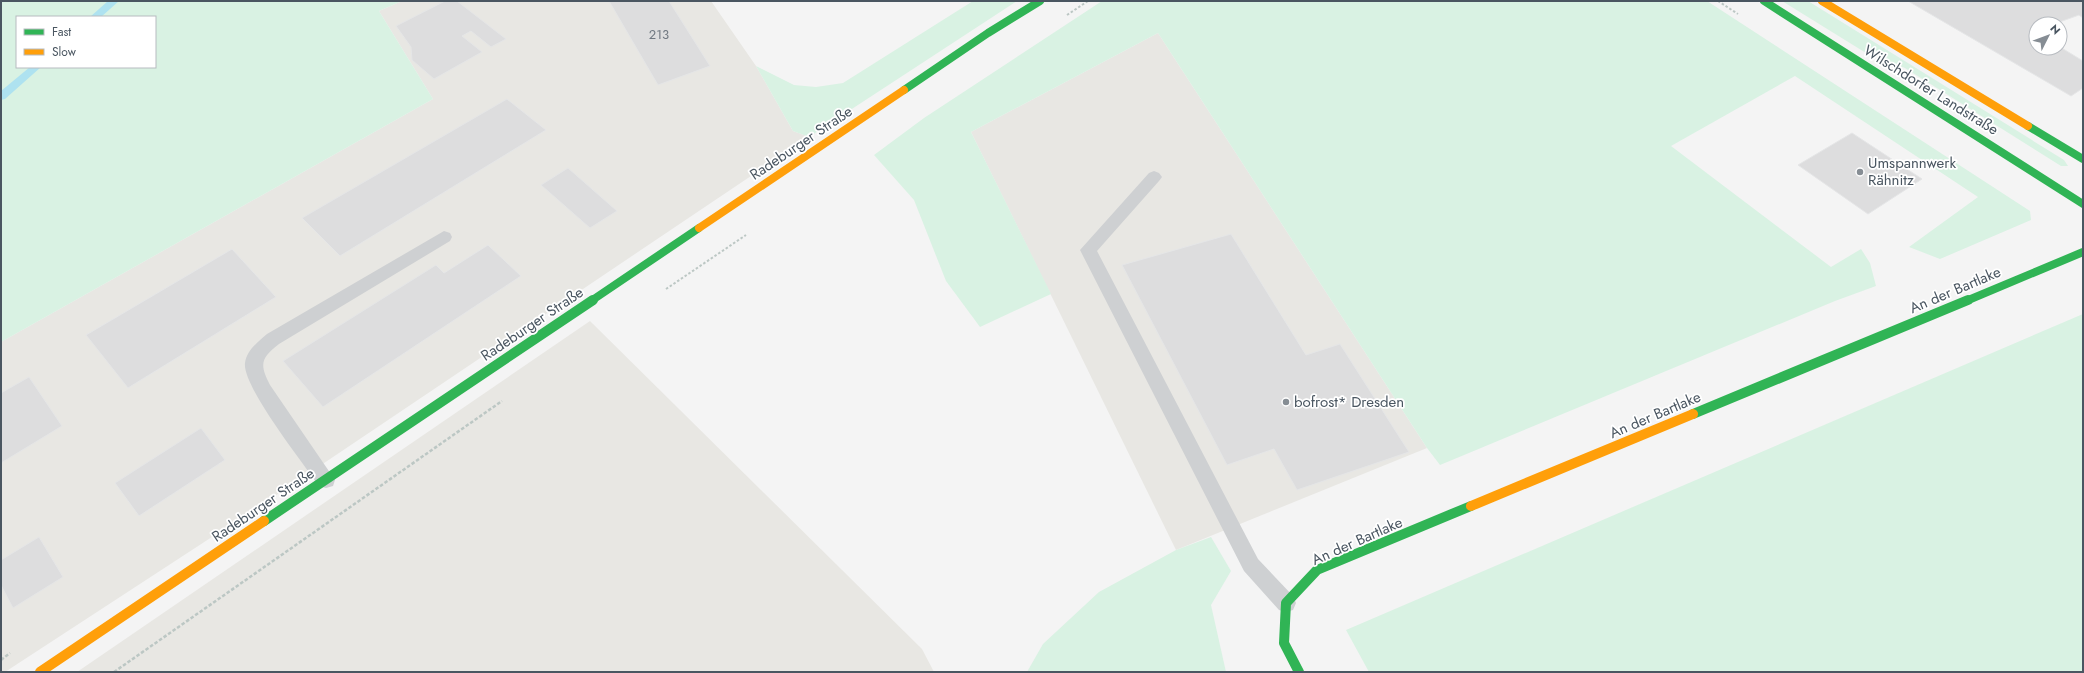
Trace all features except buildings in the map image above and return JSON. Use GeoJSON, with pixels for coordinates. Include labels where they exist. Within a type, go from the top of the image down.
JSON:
{"type":"FeatureCollection","features":[{"type":"Feature","properties":{"kind":"main road","name":"Radeburger Straße"},"geometry":{"type":"LineString","coordinates":[[40,672],[988,33],[1040,1]]}},
{"type":"Feature","properties":{"kind":"main road","name":"Wilschdorfer Landstraße"},"geometry":{"type":"LineString","coordinates":[[1764,1],[2083,204]]}},
{"type":"Feature","properties":{"kind":"main road","name":"Wilschdorfer Landstraße"},"geometry":{"type":"LineString","coordinates":[[1822,1],[2083,159]]}},
{"type":"Feature","properties":{"kind":"main road","name":"An der Bartlake"},"geometry":{"type":"LineString","coordinates":[[1286,603],[1317,570],[2083,252]]}},
{"type":"Feature","properties":{"kind":"main road"},"geometry":{"type":"LineString","coordinates":[[1286,603],[1284,643],[1299,672]]}},
{"type":"Feature","properties":{"kind":"lane"},"geometry":{"type":"LineString","coordinates":[[1154,177],[1088,250],[1251,565],[1286,603]]}},
{"type":"Feature","properties":{"kind":"lane"},"geometry":{"type":"LineString","coordinates":[[326,480],[268,397],[253,370],[255,358],[260,349],[273,339],[444,237]]}},
{"type":"Feature","properties":{"kind":"path"},"geometry":{"type":"LineString","coordinates":[[114,672],[499,404]]}},
{"type":"Feature","properties":{"kind":"shaded area"},"geometry":{"type":"Polygon","coordinates":[[[402,1],[711,1],[756,66],[793,131],[809,137],[281,492],[5,672],[1,672],[1,342],[433,99],[379,11],[402,1]]]}},
{"type":"Feature","properties":{"kind":"shaded area"},"geometry":{"type":"Polygon","coordinates":[[[1158,33],[1427,448],[1176,550],[971,132],[1158,33]]]}},
{"type":"Feature","properties":{"kind":"shaded area"},"geometry":{"type":"Polygon","coordinates":[[[590,321],[922,649],[934,672],[77,672],[590,321]]]}},
{"type":"Feature","properties":{"kind":"green space"},"geometry":{"type":"Polygon","coordinates":[[[1,1],[402,1],[379,11],[433,99],[1,342],[1,1]]]}},
{"type":"Feature","properties":{"kind":"green space"},"geometry":{"type":"Polygon","coordinates":[[[973,1],[1017,1],[809,137],[793,131],[756,66],[794,85],[816,87],[843,83],[973,1]]]}},
{"type":"Feature","properties":{"kind":"green space"},"geometry":{"type":"Polygon","coordinates":[[[1102,1],[1707,1],[2030,211],[2031,220],[1940,259],[1909,247],[1978,197],[1795,76],[1671,146],[1831,267],[1861,249],[1870,263],[1876,286],[1835,301],[1440,465],[1427,448],[1158,33],[971,132],[1051,294],[980,327],[946,281],[914,200],[874,155],[924,118],[1102,1]]]}},
{"type":"Feature","properties":{"kind":"green space"},"geometry":{"type":"Polygon","coordinates":[[[1782,1],[1808,1],[2064,160],[2068,166],[2061,166],[1905,68],[1866,53],[1782,1]]]}},
{"type":"Feature","properties":{"kind":"green space"},"geometry":{"type":"Polygon","coordinates":[[[2083,314],[2083,672],[1369,672],[1346,630],[2083,314]]]}},
{"type":"Feature","properties":{"kind":"green space"},"geometry":{"type":"Polygon","coordinates":[[[1211,537],[1231,571],[1211,605],[1226,672],[1027,672],[1043,644],[1099,592],[1176,550],[1211,537]]]}},
{"type":"Feature","properties":{"kind":"waterway"},"geometry":{"type":"LineString","coordinates":[[96,16],[114,1]]}},
{"type":"Feature","properties":{"kind":"waterway"},"geometry":{"type":"LineString","coordinates":[[1,97],[35,68]]}},
{"type":"Feature","properties":{"kind":"traffic: fast"},"geometry":{"type":"LineString","coordinates":[[904,90],[988,33],[1040,1]]}},
{"type":"Feature","properties":{"kind":"traffic: fast"},"geometry":{"type":"LineString","coordinates":[[1764,1],[2083,204]]}},
{"type":"Feature","properties":{"kind":"traffic: fast"},"geometry":{"type":"LineString","coordinates":[[2028,126],[2083,159]]}},
{"type":"Feature","properties":{"kind":"traffic: fast"},"geometry":{"type":"LineString","coordinates":[[264,521],[699,228]]}},
{"type":"Feature","properties":{"kind":"traffic: fast"},"geometry":{"type":"LineString","coordinates":[[1693,414],[2083,252]]}},
{"type":"Feature","properties":{"kind":"traffic: fast"},"geometry":{"type":"LineString","coordinates":[[1299,672],[1284,643],[1286,603],[1317,570],[1471,506]]}},
{"type":"Feature","properties":{"kind":"traffic: slow"},"geometry":{"type":"LineString","coordinates":[[1822,1],[2028,126]]}},
{"type":"Feature","properties":{"kind":"traffic: slow"},"geometry":{"type":"LineString","coordinates":[[699,228],[904,90]]}},
{"type":"Feature","properties":{"kind":"traffic: slow"},"geometry":{"type":"LineString","coordinates":[[1471,506],[1693,414]]}},
{"type":"Feature","properties":{"kind":"traffic: slow"},"geometry":{"type":"LineString","coordinates":[[40,672],[264,521]]}},
{"type":"Feature","properties":{"kind":"place","name":"Umspannwerk Rähnitz"},"geometry":{"type":"Point","coordinates":[1860,172]}},
{"type":"Feature","properties":{"kind":"place","name":"bofrost* Dresden"},"geometry":{"type":"Point","coordinates":[1286,402]}}]}
